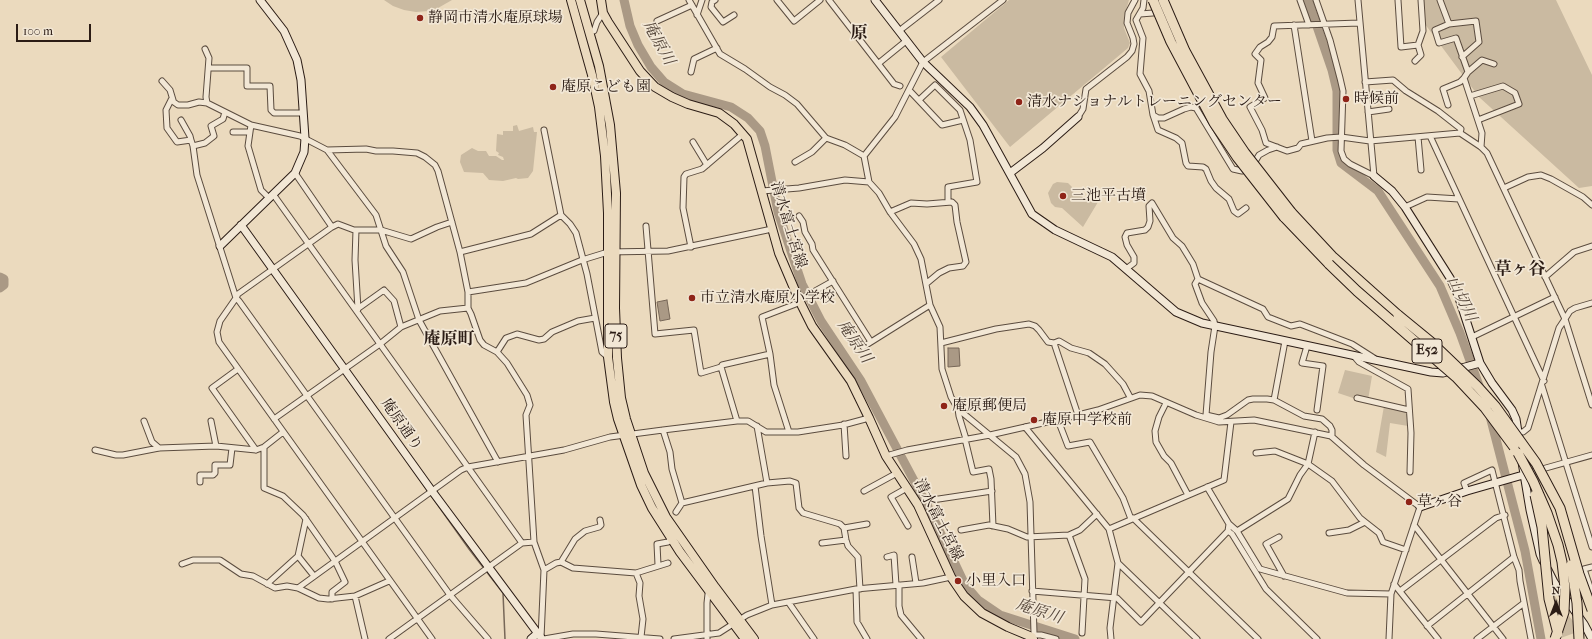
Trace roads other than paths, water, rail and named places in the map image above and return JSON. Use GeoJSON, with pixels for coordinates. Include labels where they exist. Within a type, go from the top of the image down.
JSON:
{"type":"FeatureCollection","features":[{"type":"Feature","properties":{"kind":"highway","name":"E52"},"geometry":{"type":"LineString","coordinates":[[1153,0],[1171,42],[1214,123],[1237,157],[1328,264],[1456,377],[1485,408],[1516,450]]}},
{"type":"Feature","properties":{"kind":"highway","name":"E52"},"geometry":{"type":"LineString","coordinates":[[1163,0],[1185,51],[1222,119],[1287,215],[1463,372],[1515,430]]}},
{"type":"Feature","properties":{"kind":"highway"},"geometry":{"type":"LineString","coordinates":[[1515,430],[1536,463],[1560,508],[1579,574],[1592,610]]}},
{"type":"Feature","properties":{"kind":"highway"},"geometry":{"type":"LineString","coordinates":[[1515,430],[1550,496],[1565,539],[1578,603],[1579,639]]}},
{"type":"Feature","properties":{"kind":"highway"},"geometry":{"type":"LineString","coordinates":[[1516,450],[1533,481],[1547,513],[1562,562],[1565,588],[1564,612],[1555,639]]}},
{"type":"Feature","properties":{"kind":"highway"},"geometry":{"type":"LineString","coordinates":[[1516,450],[1530,481],[1540,514],[1549,599],[1560,639]]}},
{"type":"Feature","properties":{"kind":"main road","name":"75"},"geometry":{"type":"LineString","coordinates":[[571,0],[587,54],[599,108],[607,178],[617,358],[627,435],[636,451],[648,483],[666,517],[715,587],[737,622],[745,639]]}},
{"type":"Feature","properties":{"kind":"main road","name":"75"},"geometry":{"type":"LineString","coordinates":[[580,0],[599,66],[610,125],[616,186],[608,357],[614,402],[627,435],[646,496],[671,539],[709,592],[754,639]]}},
{"type":"Feature","properties":{"kind":"main road","name":"清水富士宮線"},"geometry":{"type":"LineString","coordinates":[[601,0],[604,13],[640,71],[655,87],[688,104],[719,113],[728,118],[743,134],[749,144],[779,253],[812,326],[851,381],[897,473],[918,505],[951,577],[964,596],[982,613],[1008,627],[1033,636]]}},
{"type":"Feature","properties":{"kind":"street"},"geometry":{"type":"LineString","coordinates":[[220,246],[295,173],[304,152],[305,138],[301,80],[294,52],[284,31],[260,0]]}},
{"type":"Feature","properties":{"kind":"street"},"geometry":{"type":"LineString","coordinates":[[697,15],[702,0]]}},
{"type":"Feature","properties":{"kind":"street"},"geometry":{"type":"LineString","coordinates":[[715,0],[712,2],[712,7],[723,22],[734,15]]}},
{"type":"Feature","properties":{"kind":"street"},"geometry":{"type":"LineString","coordinates":[[777,0],[794,21],[820,0]]}},
{"type":"Feature","properties":{"kind":"street"},"geometry":{"type":"LineString","coordinates":[[829,0],[894,84],[900,86]]}},
{"type":"Feature","properties":{"kind":"street"},"geometry":{"type":"LineString","coordinates":[[899,31],[939,0]]}},
{"type":"Feature","properties":{"kind":"street"},"geometry":{"type":"LineString","coordinates":[[993,526],[992,479],[989,469],[973,472],[958,409],[943,376],[941,363],[940,327],[930,305],[927,283],[921,259],[914,244],[890,212],[879,193],[868,182],[864,156],[895,118],[923,62],[1003,0]]}},
{"type":"Feature","properties":{"kind":"street"},"geometry":{"type":"LineString","coordinates":[[1010,173],[1043,148],[1078,117],[1083,109],[1086,89],[1127,57],[1132,51],[1134,44],[1133,38],[1127,23],[1128,13],[1135,0]]}},
{"type":"Feature","properties":{"kind":"street"},"geometry":{"type":"LineString","coordinates":[[1144,0],[1140,14],[1136,20],[1143,38],[1140,74],[1149,91],[1153,115],[1158,130],[1176,138],[1182,143],[1188,166],[1203,167],[1206,169],[1211,181],[1216,188],[1229,199],[1234,211],[1238,214],[1246,208]]}},
{"type":"Feature","properties":{"kind":"street"},"geometry":{"type":"LineString","coordinates":[[1300,0],[1310,25]]}},
{"type":"Feature","properties":{"kind":"street"},"geometry":{"type":"LineString","coordinates":[[1316,0],[1322,24],[1330,40],[1343,91],[1340,137],[1341,151],[1344,159],[1350,164],[1374,176],[1392,191],[1405,207],[1450,278],[1458,295],[1480,363],[1492,383],[1512,410],[1516,419],[1515,430],[1540,554],[1554,582],[1584,624],[1592,639]]}},
{"type":"Feature","properties":{"kind":"street"},"geometry":{"type":"LineString","coordinates":[[1358,0],[1374,176]]}},
{"type":"Feature","properties":{"kind":"street"},"geometry":{"type":"LineString","coordinates":[[1398,0],[1401,47],[1418,46]]}},
{"type":"Feature","properties":{"kind":"street"},"geometry":{"type":"LineString","coordinates":[[1415,61],[1421,55],[1418,46],[1423,31],[1421,0]]}},
{"type":"Feature","properties":{"kind":"street"},"geometry":{"type":"LineString","coordinates":[[1440,0],[1449,24]]}},
{"type":"Feature","properties":{"kind":"street"},"geometry":{"type":"LineString","coordinates":[[877,1],[923,62],[970,108],[983,125],[1032,214],[1041,222],[1055,230],[1112,257],[1176,312],[1193,321],[1353,356],[1443,373],[1480,363]]}},
{"type":"Feature","properties":{"kind":"street"},"geometry":{"type":"LineString","coordinates":[[658,21],[690,3],[720,54],[797,104],[826,138],[845,145],[864,156]]}},
{"type":"Feature","properties":{"kind":"street"},"geometry":{"type":"LineString","coordinates":[[590,31],[594,31],[597,22],[604,13]]}},
{"type":"Feature","properties":{"kind":"street"},"geometry":{"type":"LineString","coordinates":[[1140,14],[1153,13]]}},
{"type":"Feature","properties":{"kind":"street"},"geometry":{"type":"LineString","coordinates":[[1462,57],[1479,42],[1476,22],[1449,24],[1435,30],[1439,43],[1456,38],[1462,57],[1468,72]]}},
{"type":"Feature","properties":{"kind":"street"},"geometry":{"type":"LineString","coordinates":[[1359,23],[1274,26],[1272,37],[1268,42],[1260,47],[1255,54],[1261,60],[1258,83],[1265,98],[1250,107],[1262,130],[1266,143],[1287,151],[1298,148],[1301,144],[1327,138],[1340,137],[1370,141],[1460,133],[1481,147],[1487,153],[1565,319],[1592,405]]}},
{"type":"Feature","properties":{"kind":"street"},"geometry":{"type":"LineString","coordinates":[[1294,25],[1312,141]]}},
{"type":"Feature","properties":{"kind":"street"},"geometry":{"type":"LineString","coordinates":[[879,63],[906,41]]}},
{"type":"Feature","properties":{"kind":"street"},"geometry":{"type":"LineString","coordinates":[[691,72],[694,59],[717,48]]}},
{"type":"Feature","properties":{"kind":"street"},"geometry":{"type":"LineString","coordinates":[[205,50],[209,58],[209,68],[207,74],[207,103]]}},
{"type":"Feature","properties":{"kind":"street"},"geometry":{"type":"LineString","coordinates":[[1448,105],[1443,89],[1460,82],[1468,72],[1482,60],[1494,64]]}},
{"type":"Feature","properties":{"kind":"street"},"geometry":{"type":"LineString","coordinates":[[209,68],[247,68],[247,86],[270,86],[271,110],[274,113],[303,113]]}},
{"type":"Feature","properties":{"kind":"street"},"geometry":{"type":"LineString","coordinates":[[1464,78],[1482,134],[1481,147]]}},
{"type":"Feature","properties":{"kind":"street"},"geometry":{"type":"LineString","coordinates":[[1365,82],[1393,80],[1406,91],[1438,111],[1461,129],[1460,133]]}},
{"type":"Feature","properties":{"kind":"street"},"geometry":{"type":"LineString","coordinates":[[162,81],[170,90],[173,100],[166,110],[167,128],[177,142],[191,140]]}},
{"type":"Feature","properties":{"kind":"street"},"geometry":{"type":"LineString","coordinates":[[919,100],[935,85],[960,110],[970,140],[977,182],[948,187],[948,202]]}},
{"type":"Feature","properties":{"kind":"street"},"geometry":{"type":"LineString","coordinates":[[1470,96],[1503,86],[1515,93],[1519,104],[1478,120]]}},
{"type":"Feature","properties":{"kind":"street"},"geometry":{"type":"LineString","coordinates":[[909,90],[942,125],[963,120]]}},
{"type":"Feature","properties":{"kind":"street"},"geometry":{"type":"LineString","coordinates":[[172,100],[178,105],[183,106],[196,102],[207,103],[251,125],[305,138],[327,150],[376,215],[386,246],[403,272],[419,320],[498,462]]}},
{"type":"Feature","properties":{"kind":"street"},"geometry":{"type":"LineString","coordinates":[[1153,115],[1158,118],[1164,118],[1184,109],[1191,107],[1196,108],[1233,169],[1242,171],[1249,169],[1259,155],[1277,147]]}},
{"type":"Feature","properties":{"kind":"street"},"geometry":{"type":"LineString","coordinates":[[1368,112],[1390,109]]}},
{"type":"Feature","properties":{"kind":"street"},"geometry":{"type":"LineString","coordinates":[[193,146],[205,143],[214,136],[211,126],[223,119],[225,112]]}},
{"type":"Feature","properties":{"kind":"street"},"geometry":{"type":"LineString","coordinates":[[180,120],[190,136],[197,175],[236,298],[450,595],[488,639]]}},
{"type":"Feature","properties":{"kind":"street"},"geometry":{"type":"LineString","coordinates":[[251,125],[248,146],[261,190],[271,196],[357,310],[522,543]]}},
{"type":"Feature","properties":{"kind":"street"},"geometry":{"type":"LineString","coordinates":[[544,130],[561,215],[576,233],[582,260],[589,280],[602,352],[608,357]]}},
{"type":"Feature","properties":{"kind":"street"},"geometry":{"type":"LineString","coordinates":[[233,132],[249,132]]}},
{"type":"Feature","properties":{"kind":"street"},"geometry":{"type":"LineString","coordinates":[[691,247],[683,208],[684,177],[686,174],[702,169],[743,134]]}},
{"type":"Feature","properties":{"kind":"street"},"geometry":{"type":"LineString","coordinates":[[1430,136],[1514,316],[1543,383],[1592,546]]}},
{"type":"Feature","properties":{"kind":"street"},"geometry":{"type":"LineString","coordinates":[[1418,137],[1421,170]]}},
{"type":"Feature","properties":{"kind":"street"},"geometry":{"type":"LineString","coordinates":[[795,162],[812,152],[826,138]]}},
{"type":"Feature","properties":{"kind":"street"},"geometry":{"type":"LineString","coordinates":[[693,142],[707,165]]}},
{"type":"Feature","properties":{"kind":"street"},"geometry":{"type":"LineString","coordinates":[[327,150],[366,149],[417,154],[425,157],[435,166],[438,171],[460,252],[468,292],[468,308],[480,340],[484,345],[497,352],[507,363],[527,395],[530,405],[526,415],[534,542],[544,570],[541,637]]}},
{"type":"Feature","properties":{"kind":"street"},"geometry":{"type":"LineString","coordinates":[[295,173],[332,227]]}},
{"type":"Feature","properties":{"kind":"street"},"geometry":{"type":"LineString","coordinates":[[1504,188],[1528,177],[1541,175],[1583,197],[1592,205]]}},
{"type":"Feature","properties":{"kind":"street"},"geometry":{"type":"LineString","coordinates":[[762,191],[799,188],[845,180],[868,182]]}},
{"type":"Feature","properties":{"kind":"street"},"geometry":{"type":"LineString","coordinates":[[1405,207],[1427,198],[1459,199]]}},
{"type":"Feature","properties":{"kind":"street"},"geometry":{"type":"LineString","coordinates":[[890,212],[911,204],[952,202],[955,206],[966,262],[963,266],[949,268],[939,273],[927,283]]}},
{"type":"Feature","properties":{"kind":"street"},"geometry":{"type":"LineString","coordinates":[[1126,269],[1134,263],[1134,257],[1127,245],[1125,237],[1127,233],[1145,230],[1148,227],[1150,221],[1149,206],[1152,203],[1174,238],[1182,246],[1198,279],[1263,309],[1268,317],[1290,326],[1300,324],[1352,344],[1378,361]]}},
{"type":"Feature","properties":{"kind":"street"},"geometry":{"type":"LineString","coordinates":[[460,252],[531,234],[561,215]]}},
{"type":"Feature","properties":{"kind":"street"},"geometry":{"type":"LineString","coordinates":[[799,216],[803,222],[805,232],[812,244],[812,250],[871,342]]}},
{"type":"Feature","properties":{"kind":"street"},"geometry":{"type":"LineString","coordinates":[[432,639],[219,342],[217,332],[220,321],[238,294],[338,224],[356,230],[381,230],[411,239],[452,222]]}},
{"type":"Feature","properties":{"kind":"street","name":"庵原通り"},"geometry":{"type":"LineString","coordinates":[[241,225],[488,568],[541,637]]}},
{"type":"Feature","properties":{"kind":"street"},"geometry":{"type":"LineString","coordinates":[[646,226],[655,334],[694,330],[701,373],[721,367],[722,365],[770,354]]}},
{"type":"Feature","properties":{"kind":"street"},"geometry":{"type":"LineString","coordinates":[[356,230],[355,260],[357,310]]}},
{"type":"Feature","properties":{"kind":"street"},"geometry":{"type":"LineString","coordinates":[[468,292],[526,283],[582,260],[612,252],[668,252],[772,230]]}},
{"type":"Feature","properties":{"kind":"street"},"geometry":{"type":"LineString","coordinates":[[1545,277],[1574,252],[1592,246]]}},
{"type":"Feature","properties":{"kind":"street"},"geometry":{"type":"LineString","coordinates":[[1198,279],[1195,284],[1202,303],[1215,326],[1211,352],[1206,415],[1219,420]]}},
{"type":"Feature","properties":{"kind":"street"},"geometry":{"type":"LineString","coordinates":[[789,432],[774,385],[770,354],[762,317],[801,300],[833,281]]}},
{"type":"Feature","properties":{"kind":"street"},"geometry":{"type":"LineString","coordinates":[[357,310],[384,290],[394,301],[401,327]]}},
{"type":"Feature","properties":{"kind":"street"},"geometry":{"type":"LineString","coordinates":[[1472,337],[1555,298]]}},
{"type":"Feature","properties":{"kind":"street"},"geometry":{"type":"LineString","coordinates":[[1515,430],[1523,432],[1528,428],[1559,328],[1570,311],[1592,303]]}},
{"type":"Feature","properties":{"kind":"street"},"geometry":{"type":"LineString","coordinates":[[863,347],[930,305]]}},
{"type":"Feature","properties":{"kind":"street"},"geometry":{"type":"LineString","coordinates":[[274,419],[380,344],[401,327],[440,311],[468,308]]}},
{"type":"Feature","properties":{"kind":"street"},"geometry":{"type":"LineString","coordinates":[[497,352],[506,338],[517,334],[539,340],[544,339],[552,332],[578,321],[595,318]]}},
{"type":"Feature","properties":{"kind":"street"},"geometry":{"type":"LineString","coordinates":[[941,343],[996,329],[1029,324],[1039,330],[1048,342],[1054,343],[1059,341],[1072,348],[1089,353],[1105,364],[1123,384],[1130,397]]}},
{"type":"Feature","properties":{"kind":"street"},"geometry":{"type":"LineString","coordinates":[[1274,400],[1285,341]]}},
{"type":"Feature","properties":{"kind":"street"},"geometry":{"type":"LineString","coordinates":[[1054,343],[1078,416]]}},
{"type":"Feature","properties":{"kind":"street"},"geometry":{"type":"LineString","coordinates":[[1307,346],[1302,363],[1323,366],[1317,410]]}},
{"type":"Feature","properties":{"kind":"street"},"geometry":{"type":"LineString","coordinates":[[1353,356],[1359,362],[1408,389],[1411,434],[1410,472]]}},
{"type":"Feature","properties":{"kind":"street"},"geometry":{"type":"LineString","coordinates":[[721,367],[737,421]]}},
{"type":"Feature","properties":{"kind":"street"},"geometry":{"type":"LineString","coordinates":[[238,369],[212,388],[256,450]]}},
{"type":"Feature","properties":{"kind":"street"},"geometry":{"type":"LineString","coordinates":[[889,455],[907,450],[990,435],[1078,416],[1098,410],[1130,397],[1146,395],[1152,396],[1196,415],[1231,422],[1254,420],[1315,432],[1332,437],[1364,465],[1420,507]]}},
{"type":"Feature","properties":{"kind":"street"},"geometry":{"type":"LineString","coordinates":[[1357,398],[1409,410]]}},
{"type":"Feature","properties":{"kind":"street"},"geometry":{"type":"LineString","coordinates":[[1219,420],[1243,403],[1253,399],[1274,400],[1304,416],[1322,419],[1330,426],[1332,430],[1332,437]]}},
{"type":"Feature","properties":{"kind":"street"},"geometry":{"type":"LineString","coordinates":[[1166,403],[1157,424],[1155,432],[1156,442],[1164,456],[1171,463],[1188,495]]}},
{"type":"Feature","properties":{"kind":"street"},"geometry":{"type":"LineString","coordinates":[[958,409],[1016,457],[1025,474],[1030,502],[1033,636],[1041,635],[1056,639]]}},
{"type":"Feature","properties":{"kind":"street"},"geometry":{"type":"LineString","coordinates":[[298,588],[361,541],[461,470],[468,467],[564,450],[610,438],[662,430],[748,421],[766,432],[789,432],[844,424],[869,418]]}},
{"type":"Feature","properties":{"kind":"street"},"geometry":{"type":"LineString","coordinates":[[1058,420],[1068,446],[1090,442],[1123,498],[1132,519],[1258,639]]}},
{"type":"Feature","properties":{"kind":"street"},"geometry":{"type":"LineString","coordinates":[[144,421],[152,442],[159,448]]}},
{"type":"Feature","properties":{"kind":"street"},"geometry":{"type":"LineString","coordinates":[[211,421],[216,446]]}},
{"type":"Feature","properties":{"kind":"street"},"geometry":{"type":"LineString","coordinates":[[1109,529],[1224,480],[1231,422]]}},
{"type":"Feature","properties":{"kind":"street"},"geometry":{"type":"LineString","coordinates":[[844,424],[846,456]]}},
{"type":"Feature","properties":{"kind":"street"},"geometry":{"type":"LineString","coordinates":[[757,426],[767,483]]}},
{"type":"Feature","properties":{"kind":"street"},"geometry":{"type":"LineString","coordinates":[[1025,427],[1109,529],[1118,563],[1110,628],[1111,639]]}},
{"type":"Feature","properties":{"kind":"street"},"geometry":{"type":"LineString","coordinates":[[662,430],[670,452],[672,469],[682,503]]}},
{"type":"Feature","properties":{"kind":"street"},"geometry":{"type":"LineString","coordinates":[[95,450],[116,455],[123,455],[159,448],[216,446],[256,450],[264,447],[283,432]]}},
{"type":"Feature","properties":{"kind":"street"},"geometry":{"type":"LineString","coordinates":[[1236,531],[1288,499],[1300,475],[1308,464],[1315,432]]}},
{"type":"Feature","properties":{"kind":"street"},"geometry":{"type":"LineString","coordinates":[[264,447],[264,488],[283,496],[306,519],[335,561],[346,582],[332,592],[332,599]]}},
{"type":"Feature","properties":{"kind":"street"},"geometry":{"type":"LineString","coordinates":[[200,482],[200,475],[213,476],[215,473],[215,465],[230,465],[232,448]]}},
{"type":"Feature","properties":{"kind":"street"},"geometry":{"type":"LineString","coordinates":[[1256,453],[1275,451],[1308,464],[1332,481],[1360,518],[1379,533],[1383,542],[1406,550]]}},
{"type":"Feature","properties":{"kind":"street"},"geometry":{"type":"LineString","coordinates":[[1420,507],[1467,491],[1592,455]]}},
{"type":"Feature","properties":{"kind":"street"},"geometry":{"type":"LineString","coordinates":[[1467,491],[1464,483],[1492,470],[1497,482],[1514,557],[1519,570],[1531,639]]}},
{"type":"Feature","properties":{"kind":"street"},"geometry":{"type":"LineString","coordinates":[[864,491],[897,473]]}},
{"type":"Feature","properties":{"kind":"street"},"geometry":{"type":"LineString","coordinates":[[676,512],[682,503],[767,483],[790,481],[796,483],[799,508],[803,513],[840,524],[844,528],[846,540],[858,557],[857,622],[867,639]]}},
{"type":"Feature","properties":{"kind":"street"},"geometry":{"type":"LineString","coordinates":[[755,486],[772,605]]}},
{"type":"Feature","properties":{"kind":"street"},"geometry":{"type":"LineString","coordinates":[[1206,487],[1260,569],[1347,593],[1391,594]]}},
{"type":"Feature","properties":{"kind":"street"},"geometry":{"type":"LineString","coordinates":[[907,488],[891,497],[908,526]]}},
{"type":"Feature","properties":{"kind":"street"},"geometry":{"type":"LineString","coordinates":[[932,500],[992,491]]}},
{"type":"Feature","properties":{"kind":"street"},"geometry":{"type":"LineString","coordinates":[[1389,639],[1391,594],[1420,507]]}},
{"type":"Feature","properties":{"kind":"street"},"geometry":{"type":"LineString","coordinates":[[961,530],[993,526],[1008,529],[1024,536],[1031,537],[1069,535],[1080,530],[1097,514]]}},
{"type":"Feature","properties":{"kind":"street"},"geometry":{"type":"LineString","coordinates":[[1400,591],[1496,518],[1505,515]]}},
{"type":"Feature","properties":{"kind":"street"},"geometry":{"type":"LineString","coordinates":[[267,584],[298,556],[306,519]]}},
{"type":"Feature","properties":{"kind":"street"},"geometry":{"type":"LineString","coordinates":[[561,562],[575,540],[585,531],[599,527],[601,525],[600,520]]}},
{"type":"Feature","properties":{"kind":"street"},"geometry":{"type":"LineString","coordinates":[[1329,533],[1349,530],[1365,522]]}},
{"type":"Feature","properties":{"kind":"street"},"geometry":{"type":"LineString","coordinates":[[844,528],[867,524]]}},
{"type":"Feature","properties":{"kind":"street"},"geometry":{"type":"LineString","coordinates":[[1032,591],[1114,597],[1117,598],[1141,622],[1228,531],[1229,524]]}},
{"type":"Feature","properties":{"kind":"street"},"geometry":{"type":"LineString","coordinates":[[1414,525],[1503,639]]}},
{"type":"Feature","properties":{"kind":"street"},"geometry":{"type":"LineString","coordinates":[[1228,531],[1232,534],[1266,589],[1317,639]]}},
{"type":"Feature","properties":{"kind":"street"},"geometry":{"type":"LineString","coordinates":[[1069,535],[1085,579],[1082,633]]}},
{"type":"Feature","properties":{"kind":"street"},"geometry":{"type":"LineString","coordinates":[[1278,537],[1266,544],[1284,576]]}},
{"type":"Feature","properties":{"kind":"street"},"geometry":{"type":"LineString","coordinates":[[658,565],[657,544],[668,542],[671,539]]}},
{"type":"Feature","properties":{"kind":"street"},"geometry":{"type":"LineString","coordinates":[[822,543],[846,540]]}},
{"type":"Feature","properties":{"kind":"street"},"geometry":{"type":"LineString","coordinates":[[389,639],[522,543],[534,542]]}},
{"type":"Feature","properties":{"kind":"street"},"geometry":{"type":"LineString","coordinates":[[298,556],[314,576]]}},
{"type":"Feature","properties":{"kind":"street"},"geometry":{"type":"LineString","coordinates":[[887,557],[894,556],[901,615],[920,639]]}},
{"type":"Feature","properties":{"kind":"street"},"geometry":{"type":"LineString","coordinates":[[912,557],[916,583]]}},
{"type":"Feature","properties":{"kind":"street"},"geometry":{"type":"LineString","coordinates":[[1427,626],[1514,557]]}},
{"type":"Feature","properties":{"kind":"street"},"geometry":{"type":"LineString","coordinates":[[182,564],[193,560],[220,560],[241,574],[253,576],[275,588],[287,586],[298,588],[319,598],[332,599],[355,596],[389,581]]}},
{"type":"Feature","properties":{"kind":"street"},"geometry":{"type":"LineString","coordinates":[[544,570],[556,563],[561,562],[574,568],[636,573],[668,563]]}},
{"type":"Feature","properties":{"kind":"street"},"geometry":{"type":"LineString","coordinates":[[1118,563],[1197,639]]}},
{"type":"Feature","properties":{"kind":"street"},"geometry":{"type":"LineString","coordinates":[[1592,567],[1584,569],[1592,592]]}},
{"type":"Feature","properties":{"kind":"street"},"geometry":{"type":"LineString","coordinates":[[636,573],[640,583],[639,596],[643,619],[641,637]]}},
{"type":"Feature","properties":{"kind":"street"},"geometry":{"type":"LineString","coordinates":[[674,639],[707,637],[719,633],[763,608],[772,605],[858,589],[916,583],[951,577]]}},
{"type":"Feature","properties":{"kind":"street"},"geometry":{"type":"LineString","coordinates":[[1394,584],[1438,639]]}},
{"type":"Feature","properties":{"kind":"street"},"geometry":{"type":"LineString","coordinates":[[707,637],[707,603],[709,592]]}},
{"type":"Feature","properties":{"kind":"street"},"geometry":{"type":"LineString","coordinates":[[355,596],[365,639]]}},
{"type":"Feature","properties":{"kind":"street"},"geometry":{"type":"LineString","coordinates":[[789,602],[814,639]]}},
{"type":"Feature","properties":{"kind":"street"},"geometry":{"type":"LineString","coordinates":[[1477,639],[1524,603]]}},
{"type":"Feature","properties":{"kind":"street"},"geometry":{"type":"LineString","coordinates":[[530,639],[573,634],[596,634],[660,639]]}},
{"type":"Feature","properties":{"kind":"street"},"geometry":{"type":"LineString","coordinates":[[596,634],[600,639]]}},
{"type":"Feature","properties":{"kind":"waterway","name":"庵原川"},"geometry":{"type":"LineString","coordinates":[[624,0],[630,26],[638,45],[651,67],[664,82],[683,94],[731,107],[748,118],[760,131],[765,146],[778,212],[802,284],[821,321],[861,381],[928,507],[965,585],[978,600],[1000,615],[1075,639]]}},
{"type":"Feature","properties":{"kind":"waterway","name":"山切川"},"geometry":{"type":"LineString","coordinates":[[1308,0],[1332,70],[1337,91],[1337,150],[1341,163],[1378,191],[1440,286],[1460,333],[1481,391]]}},
{"type":"Feature","properties":{"kind":"waterway"},"geometry":{"type":"LineString","coordinates":[[0,277],[4,279],[4,285],[0,288]]}},
{"type":"Feature","properties":{"kind":"waterway","name":"山切川"},"geometry":{"type":"LineString","coordinates":[[1490,416],[1525,551],[1541,639]]}},
{"type":"Feature","properties":{"kind":"waterway"},"geometry":{"type":"LineString","coordinates":[[410,466],[469,549],[503,593],[505,639]]}},
{"type":"Feature","properties":{"kind":"place","name":"静岡市清水庵原球場"},"geometry":{"type":"Point","coordinates":[420,18]}},
{"type":"Feature","properties":{"kind":"place","name":"庵原こども園"},"geometry":{"type":"Point","coordinates":[553,87]}},
{"type":"Feature","properties":{"kind":"place","name":"時候前"},"geometry":{"type":"Point","coordinates":[1346,99]}},
{"type":"Feature","properties":{"kind":"place","name":"清水ナショナルトレーニングセンター"},"geometry":{"type":"Point","coordinates":[1019,102]}},
{"type":"Feature","properties":{"kind":"place","name":"三池平古墳"},"geometry":{"type":"Point","coordinates":[1063,196]}},
{"type":"Feature","properties":{"kind":"place","name":"市立清水庵原小学校"},"geometry":{"type":"Point","coordinates":[692,298]}},
{"type":"Feature","properties":{"kind":"place","name":"庵原郵便局"},"geometry":{"type":"Point","coordinates":[944,406]}},
{"type":"Feature","properties":{"kind":"place","name":"庵原中学校前"},"geometry":{"type":"Point","coordinates":[1034,420]}},
{"type":"Feature","properties":{"kind":"place","name":"草ヶ谷"},"geometry":{"type":"Point","coordinates":[1409,502]}},
{"type":"Feature","properties":{"kind":"place","name":"小里入口"},"geometry":{"type":"Point","coordinates":[958,581]}},
{"type":"Feature","properties":{"kind":"district","name":"原"},"geometry":{"type":"Point","coordinates":[859,34]}},
{"type":"Feature","properties":{"kind":"district","name":"草ヶ谷"},"geometry":{"type":"Point","coordinates":[1520,270]}},
{"type":"Feature","properties":{"kind":"district","name":"庵原町"},"geometry":{"type":"Point","coordinates":[449,340]}}]}
